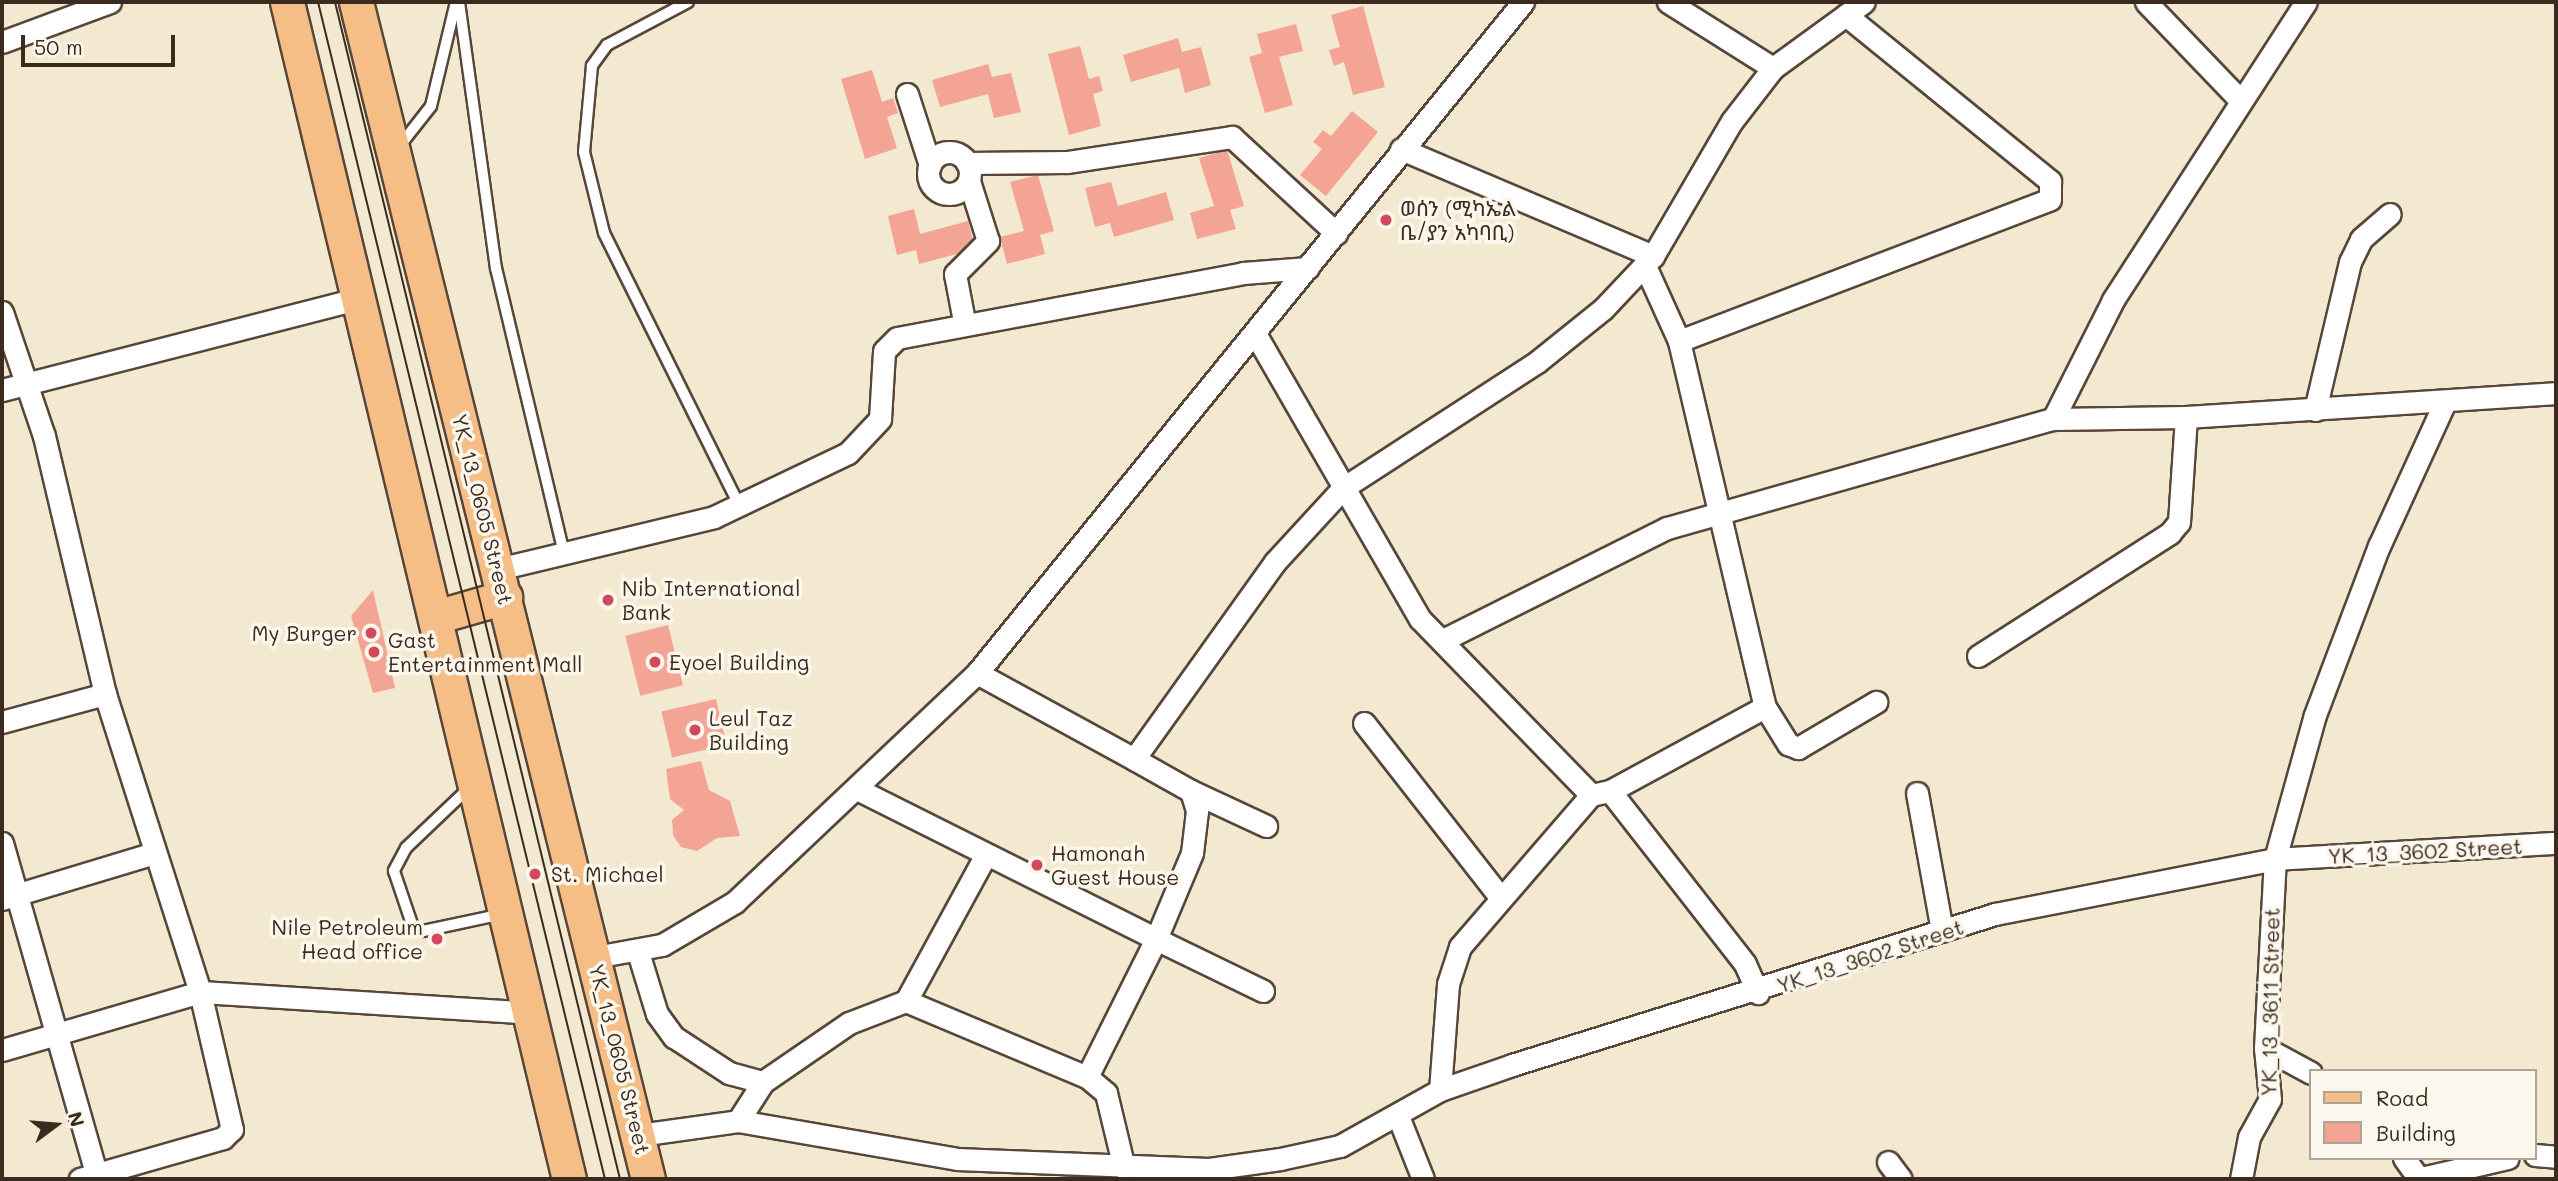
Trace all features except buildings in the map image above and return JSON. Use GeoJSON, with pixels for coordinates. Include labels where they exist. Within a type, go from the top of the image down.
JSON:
{"type":"FeatureCollection","features":[{"type":"Feature","properties":{"kind":"main road"},"geometry":{"type":"LineString","coordinates":[[286,2],[356,299],[439,616],[569,1179]]}},
{"type":"Feature","properties":{"kind":"main road","name":"YK_13_0605 Street"},"geometry":{"type":"LineString","coordinates":[[356,2],[648,1179]]}},
{"type":"Feature","properties":{"kind":"main road"},"geometry":{"type":"LineString","coordinates":[[439,616],[501,583]]}},
{"type":"Feature","properties":{"kind":"street"},"geometry":{"type":"LineString","coordinates":[[2,42],[110,2]]}},
{"type":"Feature","properties":{"kind":"street"},"geometry":{"type":"LineString","coordinates":[[595,957],[662,946],[734,902],[859,790],[977,673],[1256,335],[1401,149],[1523,2]]}},
{"type":"Feature","properties":{"kind":"street"},"geometry":{"type":"LineString","coordinates":[[1668,2],[1773,68]]}},
{"type":"Feature","properties":{"kind":"street"},"geometry":{"type":"LineString","coordinates":[[1134,759],[1275,562],[1343,488],[1537,362],[1649,261],[1732,121],[1773,68],[1864,2]]}},
{"type":"Feature","properties":{"kind":"street"},"geometry":{"type":"LineString","coordinates":[[2146,2],[2239,99]]}},
{"type":"Feature","properties":{"kind":"street"},"geometry":{"type":"LineString","coordinates":[[2053,419],[2113,300],[2239,99],[2306,2]]}},
{"type":"Feature","properties":{"kind":"street"},"geometry":{"type":"LineString","coordinates":[[1679,341],[2050,199],[2050,181],[1846,15]]}},
{"type":"Feature","properties":{"kind":"street"},"geometry":{"type":"LineString","coordinates":[[908,94],[937,190],[955,193],[968,172]]}},
{"type":"Feature","properties":{"kind":"street"},"geometry":{"type":"LineString","coordinates":[[968,172],[1067,162],[1232,137],[1336,233]]}},
{"type":"Feature","properties":{"kind":"street"},"geometry":{"type":"LineString","coordinates":[[1401,149],[1649,261],[1679,341],[1765,707],[1788,744],[1798,748],[1876,702]]}},
{"type":"Feature","properties":{"kind":"street"},"geometry":{"type":"LineString","coordinates":[[930,165],[944,153],[968,172],[988,240],[955,274],[964,321]]}},
{"type":"Feature","properties":{"kind":"street"},"geometry":{"type":"LineString","coordinates":[[2315,410],[2350,262],[2361,239],[2390,214]]}},
{"type":"Feature","properties":{"kind":"street"},"geometry":{"type":"LineString","coordinates":[[501,583],[564,553],[740,507],[862,442],[884,404],[886,343],[964,321],[1243,272],[1308,268]]}},
{"type":"Feature","properties":{"kind":"street"},"geometry":{"type":"LineString","coordinates":[[2,390],[356,299]]}},
{"type":"Feature","properties":{"kind":"street"},"geometry":{"type":"LineString","coordinates":[[2,312],[44,436],[105,694],[151,854],[200,992],[230,1134],[91,1178],[54,1033],[9,897],[2,843]]}},
{"type":"Feature","properties":{"kind":"street"},"geometry":{"type":"LineString","coordinates":[[1256,335],[1420,619],[1601,793],[1745,964],[1758,993]]}},
{"type":"Feature","properties":{"kind":"street"},"geometry":{"type":"LineString","coordinates":[[1443,640],[1667,528],[1720,517],[2053,419],[2186,417],[2444,404],[2556,393]]}},
{"type":"Feature","properties":{"kind":"street","name":"YK_13_3611 Street"},"geometry":{"type":"LineString","coordinates":[[2241,1179],[2249,1137],[2270,1099],[2265,1048],[2275,859],[2315,715],[2382,540],[2444,404]]}},
{"type":"Feature","properties":{"kind":"street"},"geometry":{"type":"LineString","coordinates":[[1978,656],[2170,533],[2179,522],[2186,417]]}},
{"type":"Feature","properties":{"kind":"street"},"geometry":{"type":"LineString","coordinates":[[977,673],[1192,791],[1266,826]]}},
{"type":"Feature","properties":{"kind":"street"},"geometry":{"type":"LineString","coordinates":[[2,722],[105,694]]}},
{"type":"Feature","properties":{"kind":"street"},"geometry":{"type":"LineString","coordinates":[[1440,1090],[1448,984],[1460,947],[1500,896],[1601,793],[1765,707]]}},
{"type":"Feature","properties":{"kind":"street"},"geometry":{"type":"LineString","coordinates":[[1364,723],[1500,896]]}},
{"type":"Feature","properties":{"kind":"street"},"geometry":{"type":"LineString","coordinates":[[859,790],[1263,991]]}},
{"type":"Feature","properties":{"kind":"street"},"geometry":{"type":"LineString","coordinates":[[1087,1077],[1156,939],[1192,853],[1197,811],[1192,791]]}},
{"type":"Feature","properties":{"kind":"street"},"geometry":{"type":"LineString","coordinates":[[1917,793],[1942,930]]}},
{"type":"Feature","properties":{"kind":"street","name":"YK_13_3602 Street"},"geometry":{"type":"LineString","coordinates":[[639,1135],[738,1121],[957,1158],[1210,1174],[1340,1146],[1398,1116],[1440,1090],[1758,993],[1942,930],[2128,884],[2275,859],[2556,843]]}},
{"type":"Feature","properties":{"kind":"street"},"geometry":{"type":"LineString","coordinates":[[9,897],[151,854]]}},
{"type":"Feature","properties":{"kind":"street"},"geometry":{"type":"LineString","coordinates":[[738,1121],[763,1082],[808,1057],[849,1023],[906,1001],[986,854]]}},
{"type":"Feature","properties":{"kind":"street"},"geometry":{"type":"LineString","coordinates":[[638,952],[657,1014],[674,1037],[729,1073],[763,1082]]}},
{"type":"Feature","properties":{"kind":"street"},"geometry":{"type":"LineString","coordinates":[[2,1050],[200,992],[532,1013]]}},
{"type":"Feature","properties":{"kind":"street"},"geometry":{"type":"LineString","coordinates":[[906,1001],[1087,1077],[1106,1093],[1124,1168]]}},
{"type":"Feature","properties":{"kind":"street"},"geometry":{"type":"LineString","coordinates":[[2265,1048],[2310,1072]]}},
{"type":"Feature","properties":{"kind":"street"},"geometry":{"type":"LineString","coordinates":[[1398,1116],[1423,1179]]}},
{"type":"Feature","properties":{"kind":"street"},"geometry":{"type":"LineString","coordinates":[[2537,1155],[2556,1157]]}},
{"type":"Feature","properties":{"kind":"street"},"geometry":{"type":"LineString","coordinates":[[2405,1160],[2418,1179],[2499,1160]]}},
{"type":"Feature","properties":{"kind":"street"},"geometry":{"type":"LineString","coordinates":[[1888,1162],[1901,1179]]}},
{"type":"Feature","properties":{"kind":"lane"},"geometry":{"type":"LineString","coordinates":[[394,153],[431,106],[458,2]]}},
{"type":"Feature","properties":{"kind":"lane"},"geometry":{"type":"LineString","coordinates":[[458,2],[496,268],[564,553]]}},
{"type":"Feature","properties":{"kind":"lane"},"geometry":{"type":"LineString","coordinates":[[688,2],[607,45],[592,66],[584,152],[604,233],[740,507]]}},
{"type":"Feature","properties":{"kind":"lane"},"geometry":{"type":"LineString","coordinates":[[477,780],[407,848],[394,871],[413,927],[423,931],[508,913]]}},
{"type":"Feature","properties":{"kind":"tram line"},"geometry":{"type":"LineString","coordinates":[[318,2],[605,1179]]}},
{"type":"Feature","properties":{"kind":"tram line"},"geometry":{"type":"LineString","coordinates":[[335,2],[620,1179]]}},
{"type":"Feature","properties":{"kind":"place","name":"ወሰን (ሚካኤል ቤ/ያን አካባቢ)"},"geometry":{"type":"Point","coordinates":[1386,220]}},
{"type":"Feature","properties":{"kind":"place","name":"Nib International Bank"},"geometry":{"type":"Point","coordinates":[608,600]}},
{"type":"Feature","properties":{"kind":"place","name":"My Burger"},"geometry":{"type":"Point","coordinates":[371,633]}},
{"type":"Feature","properties":{"kind":"place","name":"Gast Entertainment Mall"},"geometry":{"type":"Point","coordinates":[374,652]}},
{"type":"Feature","properties":{"kind":"place","name":"Eyoel Building"},"geometry":{"type":"Point","coordinates":[655,662]}},
{"type":"Feature","properties":{"kind":"place","name":"Leul Taz Building"},"geometry":{"type":"Point","coordinates":[695,730]}},
{"type":"Feature","properties":{"kind":"place","name":"Hamonah Guest House"},"geometry":{"type":"Point","coordinates":[1037,865]}},
{"type":"Feature","properties":{"kind":"place","name":"St. Michael"},"geometry":{"type":"Point","coordinates":[535,874]}},
{"type":"Feature","properties":{"kind":"place","name":"Nile Petroleum Head office"},"geometry":{"type":"Point","coordinates":[437,939]}}]}
